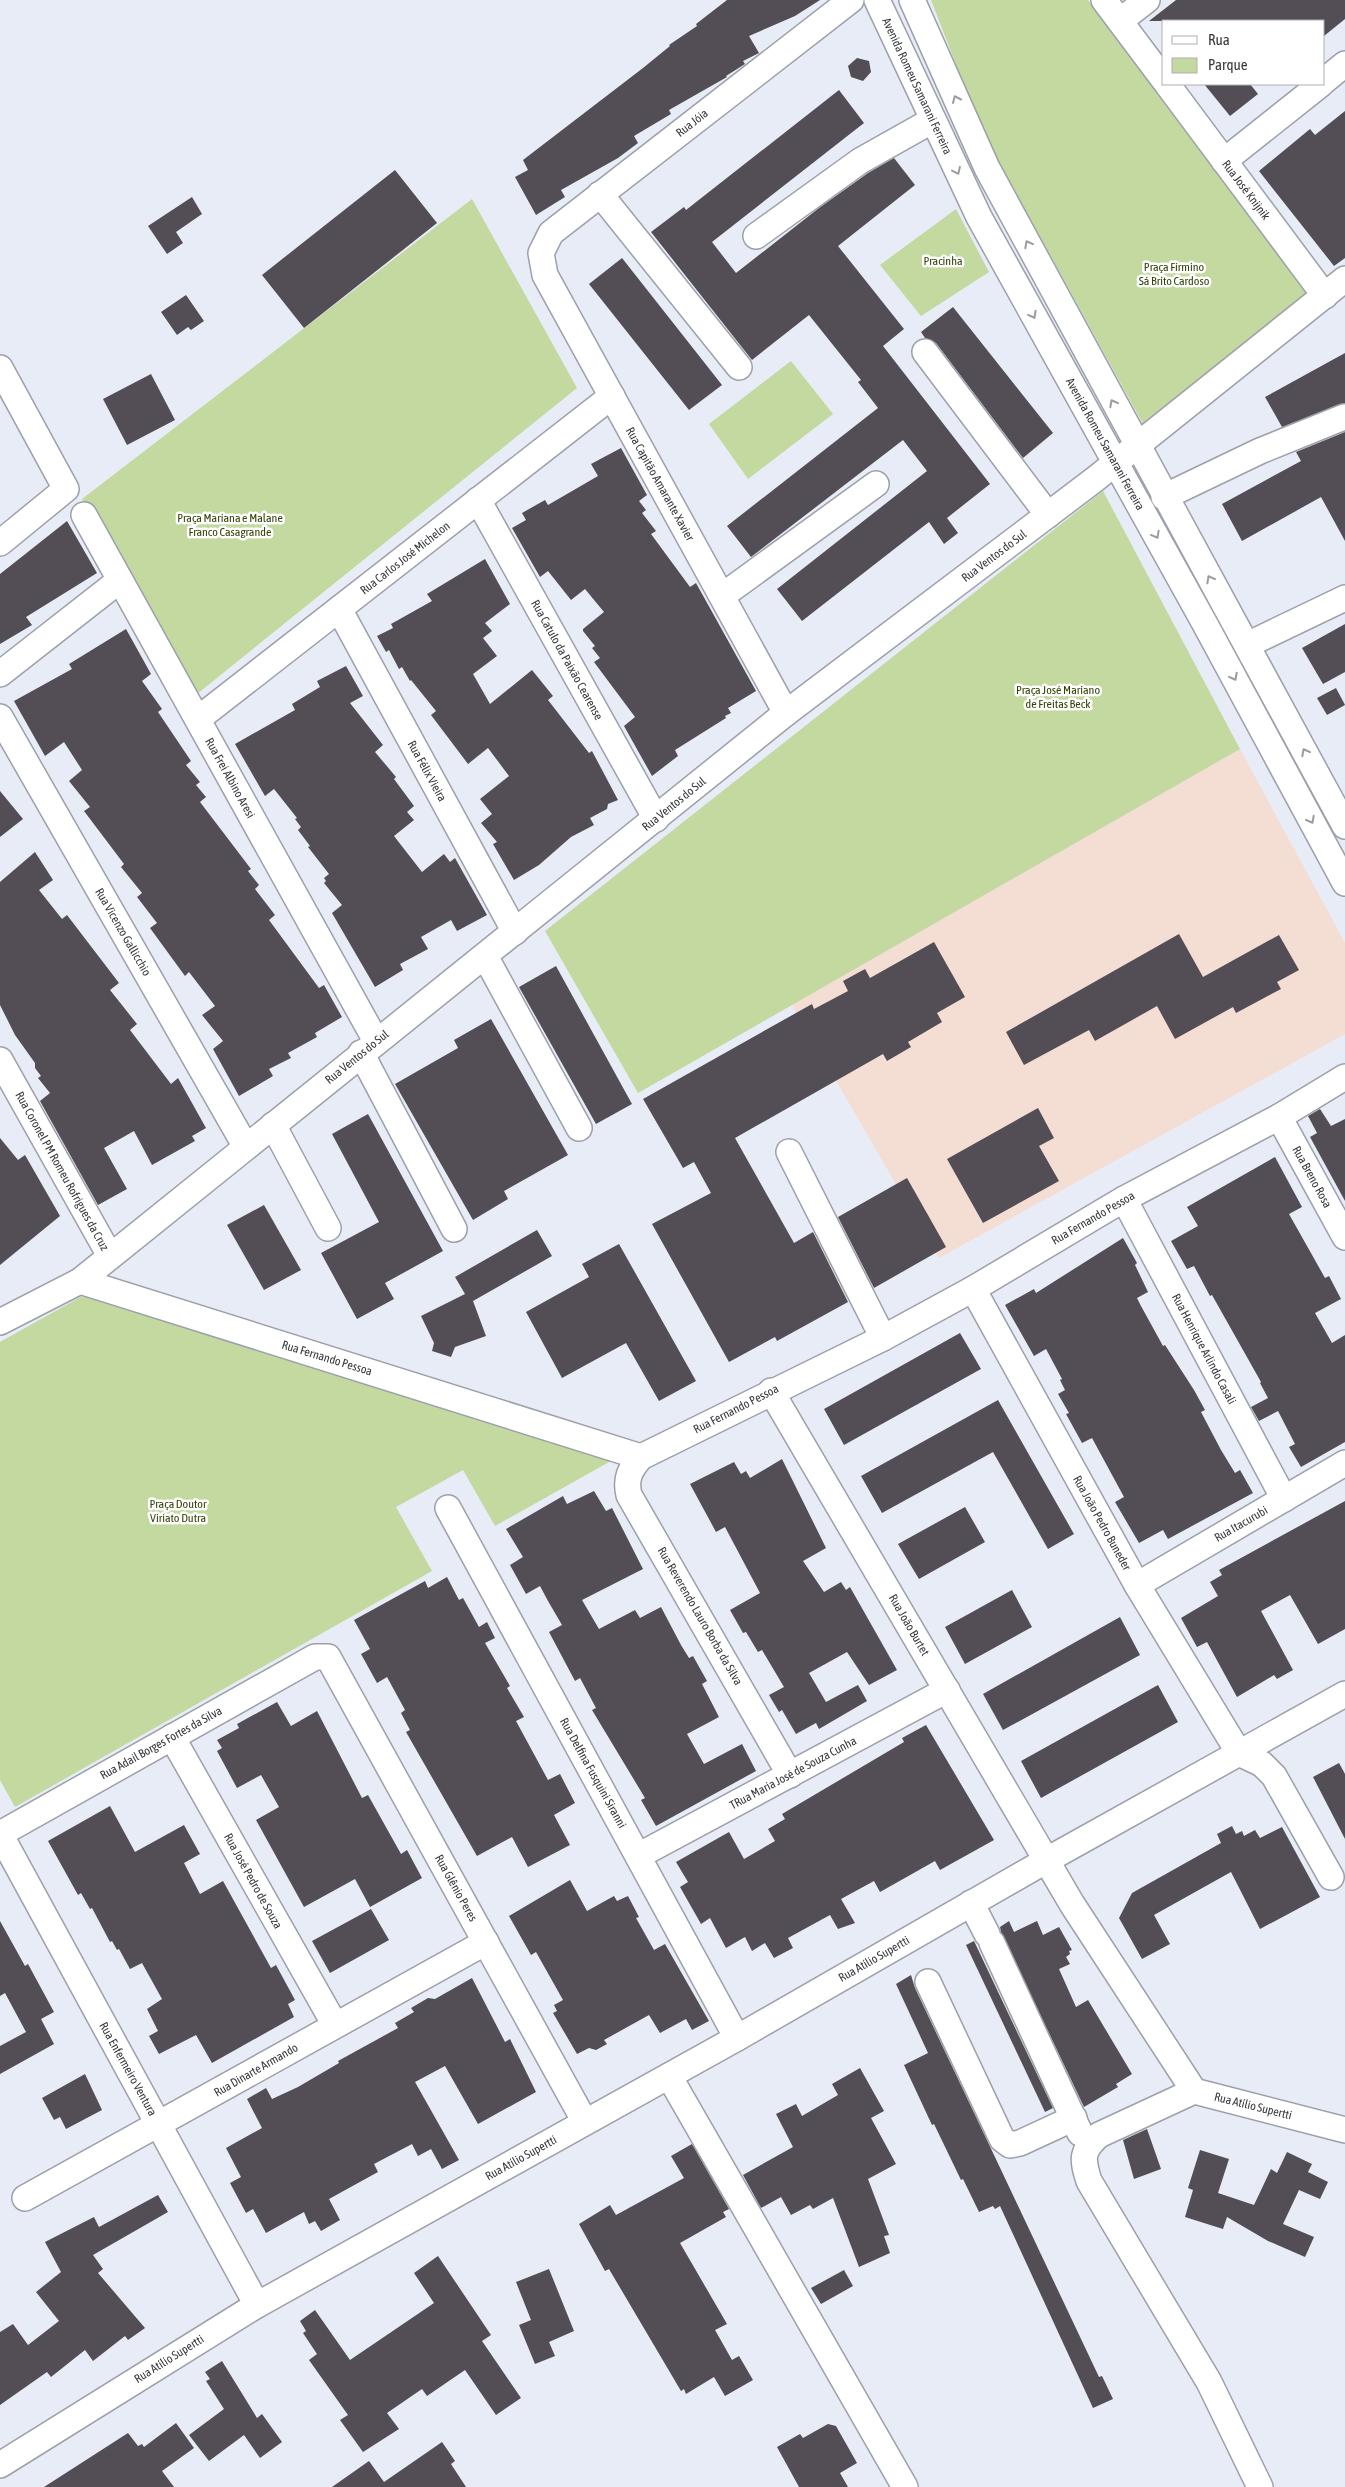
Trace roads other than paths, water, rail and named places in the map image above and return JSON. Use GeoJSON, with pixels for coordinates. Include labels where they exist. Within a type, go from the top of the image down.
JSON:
{"type":"FeatureCollection","features":[{"type":"Feature","properties":{"kind":"street","name":"Rua Jóia"},"geometry":{"type":"LineString","coordinates":[[541,253],[551,233],[851,0]]}},
{"type":"Feature","properties":{"kind":"street","name":"Avenida Romeu Samarani Ferreira"},"geometry":{"type":"LineString","coordinates":[[877,0],[979,217],[1342,869]]}},
{"type":"Feature","properties":{"kind":"street"},"geometry":{"type":"LineString","coordinates":[[912,0],[987,168],[1136,446],[1227,610],[1337,793],[1345,826]]}},
{"type":"Feature","properties":{"kind":"street"},"geometry":{"type":"LineString","coordinates":[[1104,0],[1162,77]]}},
{"type":"Feature","properties":{"kind":"street"},"geometry":{"type":"LineString","coordinates":[[1120,21],[1147,0]]}},
{"type":"Feature","properties":{"kind":"street"},"geometry":{"type":"LineString","coordinates":[[1325,80],[1345,64]]}},
{"type":"Feature","properties":{"kind":"street","name":"Rua José Knijnik"},"geometry":{"type":"LineString","coordinates":[[1167,85],[1325,296]]}},
{"type":"Feature","properties":{"kind":"street"},"geometry":{"type":"LineString","coordinates":[[1224,161],[1320,85]]}},
{"type":"Feature","properties":{"kind":"street"},"geometry":{"type":"LineString","coordinates":[[756,236],[860,161],[933,120]]}},
{"type":"Feature","properties":{"kind":"street"},"geometry":{"type":"LineString","coordinates":[[600,194],[738,367]]}},
{"type":"Feature","properties":{"kind":"street","name":"Rua Capitão Amarante Xavier"},"geometry":{"type":"LineString","coordinates":[[541,253],[546,275],[786,713]]}},
{"type":"Feature","properties":{"kind":"street","name":"Rua Ventos do Sul"},"geometry":{"type":"LineString","coordinates":[[0,1322],[80,1281],[786,713],[1048,515],[1345,279]]}},
{"type":"Feature","properties":{"kind":"street"},"geometry":{"type":"LineString","coordinates":[[925,352],[1048,515]]}},
{"type":"Feature","properties":{"kind":"street"},"geometry":{"type":"LineString","coordinates":[[0,368],[66,490],[0,542]]}},
{"type":"Feature","properties":{"kind":"street","name":"Rua Carlos José Michelon"},"geometry":{"type":"LineString","coordinates":[[198,719],[612,396]]}},
{"type":"Feature","properties":{"kind":"street"},"geometry":{"type":"LineString","coordinates":[[1164,497],[1260,451],[1344,417]]}},
{"type":"Feature","properties":{"kind":"street"},"geometry":{"type":"LineString","coordinates":[[722,596],[876,484]]}},
{"type":"Feature","properties":{"kind":"street","name":"Rua Catulo da Paixão Cearense"},"geometry":{"type":"LineString","coordinates":[[478,500],[656,819]]}},
{"type":"Feature","properties":{"kind":"street","name":"Rua Frei Albino Aresi"},"geometry":{"type":"LineString","coordinates":[[84,515],[198,719],[369,1047],[454,1229]]}},
{"type":"Feature","properties":{"kind":"street"},"geometry":{"type":"LineString","coordinates":[[0,674],[120,580]]}},
{"type":"Feature","properties":{"kind":"street"},"geometry":{"type":"LineString","coordinates":[[1247,645],[1345,598]]}},
{"type":"Feature","properties":{"kind":"street","name":"Rua Félix Vieira"},"geometry":{"type":"LineString","coordinates":[[339,610],[515,932]]}},
{"type":"Feature","properties":{"kind":"street"},"geometry":{"type":"LineString","coordinates":[[1205,624],[1227,610]]}},
{"type":"Feature","properties":{"kind":"street","name":"Rua Vicenzo Gallicchio"},"geometry":{"type":"LineString","coordinates":[[0,717],[246,1147]]}},
{"type":"Feature","properties":{"kind":"street"},"geometry":{"type":"LineString","coordinates":[[485,956],[579,1128]]}},
{"type":"Feature","properties":{"kind":"street","name":"Rua Coronel PM Romeu Rofrigues da Cruz"},"geometry":{"type":"LineString","coordinates":[[0,1060],[110,1256]]}},
{"type":"Feature","properties":{"kind":"street","name":"Rua Fernando Pessoa"},"geometry":{"type":"LineString","coordinates":[[80,1281],[641,1457],[771,1391],[883,1338],[1124,1199],[1278,1116],[1345,1076]]}},
{"type":"Feature","properties":{"kind":"street","name":"Rua Breno Rosa"},"geometry":{"type":"LineString","coordinates":[[1278,1116],[1345,1237]]}},
{"type":"Feature","properties":{"kind":"street"},"geometry":{"type":"LineString","coordinates":[[273,1125],[328,1228]]}},
{"type":"Feature","properties":{"kind":"street"},"geometry":{"type":"LineString","coordinates":[[789,1152],[883,1338]]}},
{"type":"Feature","properties":{"kind":"street","name":"Rua Henrique Arlindo Casali"},"geometry":{"type":"LineString","coordinates":[[1124,1199],[1284,1499]]}},
{"type":"Feature","properties":{"kind":"street","name":"Rua João Pedro Buneder"},"geometry":{"type":"LineString","coordinates":[[972,1288],[1137,1585],[1239,1753]]}},
{"type":"Feature","properties":{"kind":"street","name":"Rua João Burtet"},"geometry":{"type":"LineString","coordinates":[[771,1391],[1047,1860]]}},
{"type":"Feature","properties":{"kind":"street","name":"Rua Reverendo Lauro Borba da Silva"},"geometry":{"type":"LineString","coordinates":[[641,1457],[631,1468],[628,1478],[629,1495],[790,1774]]}},
{"type":"Feature","properties":{"kind":"street","name":"Rua Itacurubi"},"geometry":{"type":"LineString","coordinates":[[1137,1585],[1345,1463]]}},
{"type":"Feature","properties":{"kind":"street","name":"Rua Delfina Fusquini Siranni"},"geometry":{"type":"LineString","coordinates":[[448,1508],[737,2038]]}},
{"type":"Feature","properties":{"kind":"street","name":"Rua Adail Borges Fortes da Silva"},"geometry":{"type":"LineString","coordinates":[[0,1834],[315,1657],[324,1656]]}},
{"type":"Feature","properties":{"kind":"street","name":"Rua Glênio Peres"},"geometry":{"type":"LineString","coordinates":[[324,1656],[331,1660],[585,2122]]}},
{"type":"Feature","properties":{"kind":"street","name":"TRua Maria José de Souza Cunha"},"geometry":{"type":"LineString","coordinates":[[638,1856],[947,1690]]}},
{"type":"Feature","properties":{"kind":"street","name":"Rua Atílio Supertti"},"geometry":{"type":"LineString","coordinates":[[0,2465],[257,2305],[737,2038],[1047,1860],[1345,1694]]}},
{"type":"Feature","properties":{"kind":"street","name":"Rua José Pedro de Souza"},"geometry":{"type":"LineString","coordinates":[[172,1737],[335,2025]]}},
{"type":"Feature","properties":{"kind":"street"},"geometry":{"type":"LineString","coordinates":[[1239,1753],[1262,1764],[1274,1776],[1331,1877]]}},
{"type":"Feature","properties":{"kind":"street","name":"Rua Enfermeiro Ventura"},"geometry":{"type":"LineString","coordinates":[[0,1834],[257,2305]]}},
{"type":"Feature","properties":{"kind":"street"},"geometry":{"type":"LineString","coordinates":[[1047,1860],[1072,1904],[1194,2091],[1099,2135],[1087,2146]]}},
{"type":"Feature","properties":{"kind":"street"},"geometry":{"type":"LineString","coordinates":[[971,1903],[990,1938],[1087,2146],[1084,2163],[1089,2181],[1209,2382],[1260,2487]]}},
{"type":"Feature","properties":{"kind":"street","name":"Rua Dinarte Armando"},"geometry":{"type":"LineString","coordinates":[[25,2198],[159,2126],[335,2025],[486,1942]]}},
{"type":"Feature","properties":{"kind":"street"},"geometry":{"type":"LineString","coordinates":[[928,1982],[1002,2139],[1010,2145],[1020,2143],[1074,2118]]}},
{"type":"Feature","properties":{"kind":"street"},"geometry":{"type":"LineString","coordinates":[[669,2076],[905,2487]]}},
{"type":"Feature","properties":{"kind":"street","name":"Rua Atílio Supertti"},"geometry":{"type":"LineString","coordinates":[[1194,2091],[1345,2130]]}},
{"type":"Feature","properties":{"kind":"park label","name":"Pracinha"},"geometry":{"type":"Point","coordinates":[943,261]}},
{"type":"Feature","properties":{"kind":"park label","name":"Praça Firmino Sá Brito Cardoso"},"geometry":{"type":"Point","coordinates":[1174,274]}},
{"type":"Feature","properties":{"kind":"park label","name":"Praça Mariana e Malane Franco Casagrande"},"geometry":{"type":"Point","coordinates":[230,525]}},
{"type":"Feature","properties":{"kind":"park label","name":"Praça José Mariano de Freitas Beck"},"geometry":{"type":"Point","coordinates":[1058,697]}},
{"type":"Feature","properties":{"kind":"park label","name":"Praça Doutor Viriato Dutra"},"geometry":{"type":"Point","coordinates":[178,1511]}}]}
